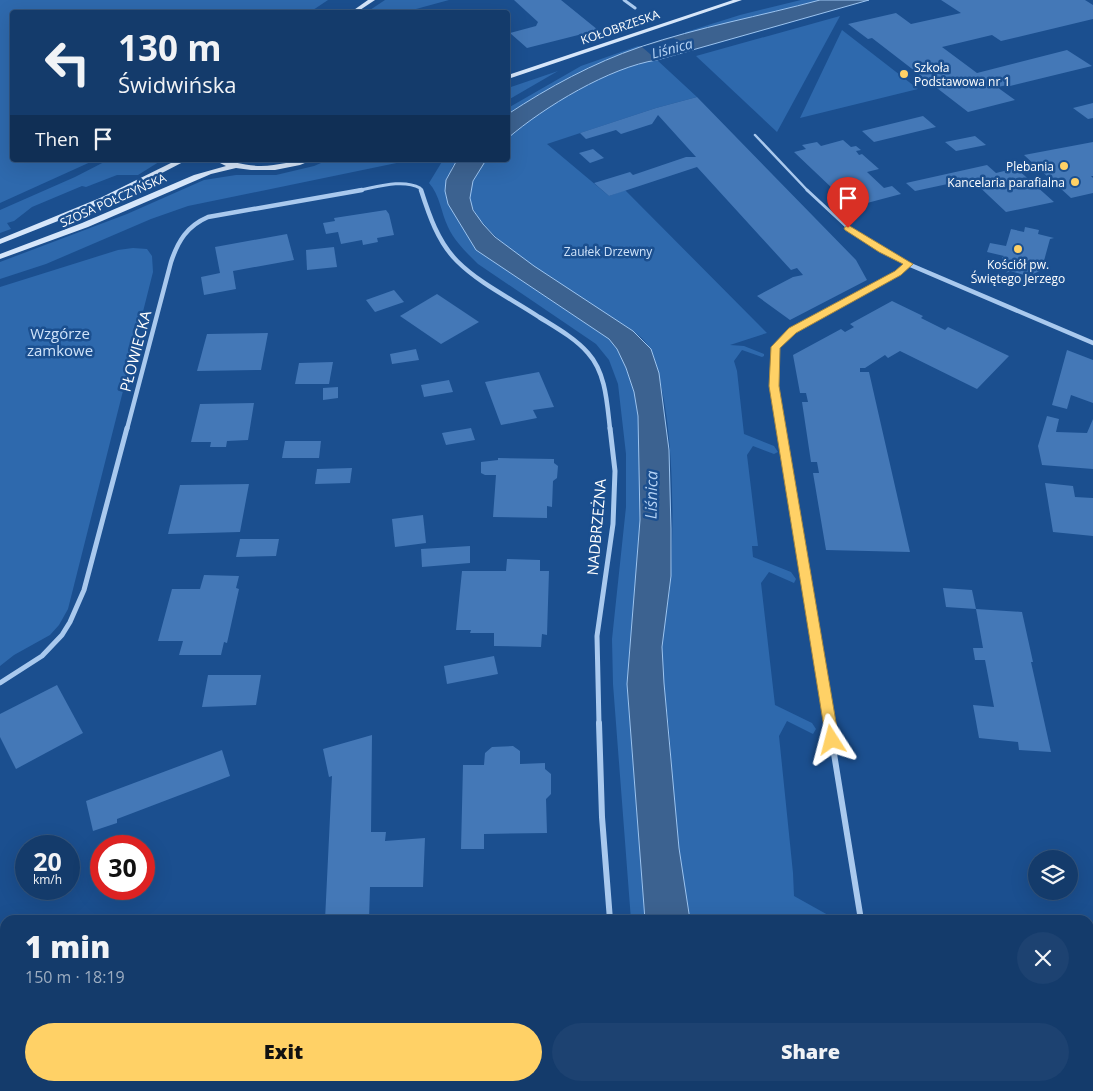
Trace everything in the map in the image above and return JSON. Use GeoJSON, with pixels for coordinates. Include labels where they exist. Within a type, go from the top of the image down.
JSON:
{"type":"FeatureCollection","features":[{"type":"Feature","properties":{"kind":"main road"},"geometry":{"type":"LineString","coordinates":[[357,10],[372,0]]}},
{"type":"Feature","properties":{"kind":"main road","name":"KOŁOBRZESKA"},"geometry":{"type":"LineString","coordinates":[[510,76],[740,0]]}},
{"type":"Feature","properties":{"kind":"main road","name":"SZOSA POŁCZYŃSKA"},"geometry":{"type":"LineString","coordinates":[[0,242],[103,200],[179,162]]}},
{"type":"Feature","properties":{"kind":"main road"},"geometry":{"type":"LineString","coordinates":[[224,162],[235,166],[256,168],[278,167],[299,162]]}},
{"type":"Feature","properties":{"kind":"main road","name":"SZOSA POŁCZYŃSKA"},"geometry":{"type":"LineString","coordinates":[[0,257],[60,236],[138,203],[197,175],[235,166]]}},
{"type":"Feature","properties":{"kind":"street"},"geometry":{"type":"LineString","coordinates":[[624,0],[635,8]]}},
{"type":"Feature","properties":{"kind":"street","name":"PŁOWIECKA"},"geometry":{"type":"LineString","coordinates":[[0,683],[26,669],[51,649],[67,629],[77,611],[171,262],[177,244],[185,232],[193,224],[208,217],[270,205],[398,184],[413,184],[420,188]]}},
{"type":"Feature","properties":{"kind":"street","name":"NADBRZEŻNA"},"geometry":{"type":"LineString","coordinates":[[420,188],[433,225],[456,260],[476,276],[560,330],[588,353],[599,371],[605,391],[615,480],[613,524],[597,636],[602,817],[610,915]]}},
{"type":"Feature","properties":{"kind":"street"},"geometry":{"type":"LineString","coordinates":[[860,915],[774,386],[776,347],[792,331],[898,273],[908,264],[1093,343]]}},
{"type":"Feature","properties":{"kind":"lane"},"geometry":{"type":"LineString","coordinates":[[755,135],[807,190],[848,228],[908,264]]}},
{"type":"Feature","properties":{"kind":"green space"},"geometry":{"type":"Polygon","coordinates":[[[0,0],[328,0],[313,10],[10,10],[10,162],[91,162],[0,203],[0,0]]]}},
{"type":"Feature","properties":{"kind":"green space"},"geometry":{"type":"Polygon","coordinates":[[[385,0],[449,0],[412,10],[370,10],[385,0]]]}},
{"type":"Feature","properties":{"kind":"green space"},"geometry":{"type":"Polygon","coordinates":[[[801,0],[820,0],[680,36],[686,32],[740,15],[801,0]]]}},
{"type":"Feature","properties":{"kind":"green space"},"geometry":{"type":"Polygon","coordinates":[[[840,16],[777,132],[696,56],[840,16]]]}},
{"type":"Feature","properties":{"kind":"green space"},"geometry":{"type":"Polygon","coordinates":[[[842,30],[918,89],[800,118],[842,30]]]}},
{"type":"Feature","properties":{"kind":"green space"},"geometry":{"type":"Polygon","coordinates":[[[638,46],[642,47],[565,80],[510,113],[510,107],[581,66],[638,46]]]}},
{"type":"Feature","properties":{"kind":"green space","name":"Zaułek Drzewny"},"geometry":{"type":"Polygon","coordinates":[[[657,60],[697,97],[656,108],[547,144],[609,196],[625,190],[767,333],[730,345],[744,346],[764,354],[762,357],[742,350],[734,361],[737,371],[744,434],[774,446],[778,452],[774,454],[753,446],[747,455],[758,546],[752,546],[753,557],[791,572],[796,579],[794,583],[769,572],[761,583],[775,705],[812,723],[816,729],[813,734],[787,721],[779,736],[794,896],[828,915],[689,915],[678,848],[669,728],[662,667],[662,647],[671,574],[671,462],[665,404],[652,353],[645,341],[634,332],[553,280],[507,246],[488,229],[475,212],[470,197],[476,174],[484,162],[510,162],[510,136],[523,126],[578,90],[639,64],[657,60]]]}},
{"type":"Feature","properties":{"kind":"green space"},"geometry":{"type":"Polygon","coordinates":[[[558,71],[510,99],[510,87],[558,71]]]}},
{"type":"Feature","properties":{"kind":"green space"},"geometry":{"type":"Polygon","coordinates":[[[104,162],[159,162],[138,175],[117,175],[86,187],[82,186],[32,207],[14,221],[7,223],[11,229],[0,233],[0,210],[104,162]]]}},
{"type":"Feature","properties":{"kind":"green space"},"geometry":{"type":"Polygon","coordinates":[[[323,162],[401,162],[188,206],[151,219],[46,264],[0,279],[0,262],[127,214],[204,180],[236,175],[276,175],[323,162]]]}},
{"type":"Feature","properties":{"kind":"green space"},"geometry":{"type":"Polygon","coordinates":[[[442,162],[456,162],[452,167],[445,191],[448,204],[476,250],[609,339],[617,349],[626,368],[634,392],[638,416],[640,520],[627,684],[645,915],[631,915],[613,684],[612,639],[626,507],[626,454],[618,384],[609,360],[596,344],[478,264],[451,232],[436,193],[429,183],[442,162]]]}},
{"type":"Feature","properties":{"kind":"green space","name":"Wzgórze zamkowe"},"geometry":{"type":"Polygon","coordinates":[[[147,249],[152,256],[153,272],[68,609],[59,625],[50,635],[14,655],[0,666],[0,287],[118,250],[147,249]]]}},
{"type":"Feature","properties":{"kind":"water","name":"Liśnica"},"geometry":{"type":"Polygon","coordinates":[[[820,0],[869,0],[619,71],[578,90],[540,114],[510,136],[510,113],[539,94],[605,60],[685,33],[820,0]]]}},
{"type":"Feature","properties":{"kind":"water","name":"Liśnica"},"geometry":{"type":"Polygon","coordinates":[[[456,162],[485,162],[473,181],[470,198],[473,210],[483,224],[495,237],[534,266],[633,331],[651,349],[659,373],[669,450],[671,529],[671,576],[662,647],[664,683],[679,848],[689,915],[645,915],[627,684],[640,520],[638,416],[634,392],[626,368],[617,349],[609,339],[476,250],[448,204],[445,191],[446,180],[456,162]]]}},
{"type":"Feature","properties":{"kind":"pier"},"geometry":{"type":"Polygon","coordinates":[[[674,38],[690,50],[657,60],[642,47],[674,38]]]}},
{"type":"Feature","properties":{"kind":"building"},"geometry":{"type":"Polygon","coordinates":[[[514,0],[561,0],[598,30],[527,48],[510,33],[536,26],[538,22],[514,0]]]}},
{"type":"Feature","properties":{"kind":"building"},"geometry":{"type":"Polygon","coordinates":[[[941,0],[1085,0],[1093,5],[1093,19],[1001,41],[992,35],[942,47],[977,73],[1067,50],[1092,66],[1010,86],[997,87],[1015,100],[968,112],[872,38],[868,39],[848,24],[896,13],[911,24],[961,13],[941,0]]]}},
{"type":"Feature","properties":{"kind":"building"},"geometry":{"type":"Polygon","coordinates":[[[697,97],[856,260],[867,280],[790,320],[757,296],[793,277],[803,275],[797,268],[791,270],[697,167],[609,196],[594,183],[630,172],[633,175],[686,157],[696,157],[658,115],[652,124],[621,134],[616,130],[586,139],[580,133],[656,108],[697,97]]]}},
{"type":"Feature","properties":{"kind":"building"},"geometry":{"type":"Polygon","coordinates":[[[1093,103],[1093,118],[1088,119],[1073,108],[1093,103]]]}},
{"type":"Feature","properties":{"kind":"building"},"geometry":{"type":"Polygon","coordinates":[[[923,116],[936,127],[874,142],[862,131],[923,116]]]}},
{"type":"Feature","properties":{"kind":"building"},"geometry":{"type":"Polygon","coordinates":[[[975,136],[986,145],[956,151],[945,142],[975,136]]]}},
{"type":"Feature","properties":{"kind":"building"},"geometry":{"type":"Polygon","coordinates":[[[843,140],[851,147],[856,146],[861,150],[856,151],[879,169],[867,172],[884,188],[892,186],[901,194],[852,207],[794,152],[806,149],[802,145],[817,142],[821,146],[843,140]]]}},
{"type":"Feature","properties":{"kind":"building","name":"Plebania"},"geometry":{"type":"Polygon","coordinates":[[[1093,142],[1093,176],[1091,176],[1093,178],[1093,193],[1071,198],[1024,155],[1093,142]]]}},
{"type":"Feature","properties":{"kind":"building"},"geometry":{"type":"Polygon","coordinates":[[[593,149],[604,158],[590,163],[579,153],[593,149]]]}},
{"type":"Feature","properties":{"kind":"building"},"geometry":{"type":"Polygon","coordinates":[[[987,165],[996,173],[1016,168],[1054,202],[1006,212],[971,179],[915,191],[906,183],[987,165]]]}},
{"type":"Feature","properties":{"kind":"building"},"geometry":{"type":"Polygon","coordinates":[[[386,210],[389,214],[394,235],[377,238],[378,242],[363,245],[362,240],[341,244],[338,232],[326,234],[323,223],[335,221],[334,218],[386,210]]]}},
{"type":"Feature","properties":{"kind":"building","name":"Kościół pw. Świętego Jerzego"},"geometry":{"type":"Polygon","coordinates":[[[1025,227],[1039,230],[1038,234],[1054,238],[1050,239],[1042,268],[1046,271],[1042,270],[1031,275],[1032,277],[1010,271],[1006,273],[1009,270],[1002,258],[1004,256],[987,252],[990,243],[1006,246],[1011,229],[1024,232],[1025,227]]]}},
{"type":"Feature","properties":{"kind":"building"},"geometry":{"type":"Polygon","coordinates":[[[287,234],[294,260],[233,271],[236,289],[204,295],[201,277],[220,273],[215,247],[287,234]]]}},
{"type":"Feature","properties":{"kind":"building"},"geometry":{"type":"Polygon","coordinates":[[[334,247],[337,267],[307,270],[306,250],[334,247]]]}},
{"type":"Feature","properties":{"kind":"building"},"geometry":{"type":"Polygon","coordinates":[[[394,290],[404,302],[375,312],[366,300],[394,290]]]}},
{"type":"Feature","properties":{"kind":"building"},"geometry":{"type":"Polygon","coordinates":[[[437,294],[479,322],[441,344],[400,316],[437,294]]]}},
{"type":"Feature","properties":{"kind":"building"},"geometry":{"type":"Polygon","coordinates":[[[892,301],[923,316],[921,318],[945,330],[948,327],[1009,356],[977,389],[900,351],[888,358],[885,355],[865,368],[860,368],[860,372],[869,372],[910,552],[826,550],[813,473],[819,473],[817,462],[811,462],[802,402],[808,402],[806,393],[800,393],[793,355],[841,329],[845,332],[854,327],[850,324],[892,301]]]}},
{"type":"Feature","properties":{"kind":"building"},"geometry":{"type":"Polygon","coordinates":[[[268,333],[261,370],[197,371],[207,334],[268,333]]]}},
{"type":"Feature","properties":{"kind":"building"},"geometry":{"type":"Polygon","coordinates":[[[416,349],[419,360],[392,364],[390,354],[416,349]]]}},
{"type":"Feature","properties":{"kind":"building"},"geometry":{"type":"Polygon","coordinates":[[[1067,350],[1093,360],[1093,403],[1071,395],[1067,409],[1052,405],[1067,350]]]}},
{"type":"Feature","properties":{"kind":"building"},"geometry":{"type":"Polygon","coordinates":[[[333,362],[329,384],[295,384],[299,363],[333,362]]]}},
{"type":"Feature","properties":{"kind":"building"},"geometry":{"type":"Polygon","coordinates":[[[539,372],[554,407],[533,410],[537,418],[501,425],[485,382],[539,372]]]}},
{"type":"Feature","properties":{"kind":"building"},"geometry":{"type":"Polygon","coordinates":[[[449,380],[453,392],[424,397],[421,385],[449,380]]]}},
{"type":"Feature","properties":{"kind":"building"},"geometry":{"type":"Polygon","coordinates":[[[338,387],[338,398],[323,400],[323,388],[338,387]]]}},
{"type":"Feature","properties":{"kind":"building"},"geometry":{"type":"Polygon","coordinates":[[[254,403],[248,440],[227,441],[226,447],[210,447],[211,442],[191,442],[200,404],[254,403]]]}},
{"type":"Feature","properties":{"kind":"building"},"geometry":{"type":"Polygon","coordinates":[[[1047,416],[1059,419],[1056,432],[1087,433],[1093,419],[1093,469],[1042,465],[1038,446],[1047,416]]]}},
{"type":"Feature","properties":{"kind":"building"},"geometry":{"type":"Polygon","coordinates":[[[471,428],[475,440],[446,445],[442,433],[471,428]]]}},
{"type":"Feature","properties":{"kind":"building"},"geometry":{"type":"Polygon","coordinates":[[[285,441],[321,441],[319,458],[282,458],[285,441]]]}},
{"type":"Feature","properties":{"kind":"building"},"geometry":{"type":"Polygon","coordinates":[[[498,458],[554,459],[554,463],[558,466],[557,478],[553,481],[552,507],[547,506],[547,518],[493,517],[496,475],[481,473],[481,462],[498,460],[498,458]]]}},
{"type":"Feature","properties":{"kind":"building"},"geometry":{"type":"Polygon","coordinates":[[[352,468],[350,483],[315,484],[317,469],[352,468]]]}},
{"type":"Feature","properties":{"kind":"building"},"geometry":{"type":"Polygon","coordinates":[[[1045,483],[1073,486],[1075,497],[1093,498],[1093,536],[1053,532],[1045,483]]]}},
{"type":"Feature","properties":{"kind":"building"},"geometry":{"type":"Polygon","coordinates":[[[249,484],[240,532],[168,534],[180,485],[249,484]]]}},
{"type":"Feature","properties":{"kind":"building"},"geometry":{"type":"Polygon","coordinates":[[[423,515],[426,543],[395,547],[392,519],[423,515]]]}},
{"type":"Feature","properties":{"kind":"building"},"geometry":{"type":"Polygon","coordinates":[[[240,539],[279,539],[276,556],[236,557],[240,539]]]}},
{"type":"Feature","properties":{"kind":"building"},"geometry":{"type":"Polygon","coordinates":[[[470,546],[470,563],[422,567],[421,549],[470,546]]]}},
{"type":"Feature","properties":{"kind":"building"},"geometry":{"type":"Polygon","coordinates":[[[507,559],[540,560],[540,571],[549,571],[547,635],[542,634],[541,647],[494,646],[494,633],[470,633],[471,630],[456,630],[462,571],[506,571],[507,559]]]}},
{"type":"Feature","properties":{"kind":"building"},"geometry":{"type":"Polygon","coordinates":[[[204,575],[239,576],[236,588],[239,589],[227,643],[224,642],[221,655],[179,655],[183,641],[158,641],[172,589],[200,589],[204,575]]]}},
{"type":"Feature","properties":{"kind":"building"},"geometry":{"type":"Polygon","coordinates":[[[943,588],[972,590],[976,609],[946,607],[943,588]]]}},
{"type":"Feature","properties":{"kind":"building"},"geometry":{"type":"Polygon","coordinates":[[[976,609],[1022,612],[1051,752],[1019,750],[1018,742],[979,738],[973,705],[994,707],[985,660],[975,660],[973,648],[983,648],[976,609]]]}},
{"type":"Feature","properties":{"kind":"building"},"geometry":{"type":"Polygon","coordinates":[[[494,656],[498,674],[447,684],[444,666],[494,656]]]}},
{"type":"Feature","properties":{"kind":"building"},"geometry":{"type":"Polygon","coordinates":[[[208,675],[261,675],[256,705],[202,707],[208,675]]]}},
{"type":"Feature","properties":{"kind":"building"},"geometry":{"type":"Polygon","coordinates":[[[57,685],[83,733],[16,769],[0,737],[0,714],[57,685]]]}},
{"type":"Feature","properties":{"kind":"building"},"geometry":{"type":"Polygon","coordinates":[[[372,735],[371,832],[386,832],[385,841],[425,838],[423,887],[370,887],[369,915],[325,915],[332,776],[329,777],[323,749],[372,735]]]}},
{"type":"Feature","properties":{"kind":"building"},"geometry":{"type":"Polygon","coordinates":[[[513,746],[520,751],[520,764],[545,763],[545,769],[551,774],[551,794],[546,799],[547,833],[484,834],[484,849],[461,849],[463,765],[484,765],[485,753],[492,747],[513,746]]]}},
{"type":"Feature","properties":{"kind":"building"},"geometry":{"type":"Polygon","coordinates":[[[222,750],[230,776],[117,819],[117,823],[93,831],[86,801],[222,750]]]}},
{"type":"Feature","properties":{"kind":"place","name":"Szkoła Podstawowa nr 1"},"geometry":{"type":"Point","coordinates":[904,74]}},
{"type":"Feature","properties":{"kind":"place","name":"Plebania"},"geometry":{"type":"Point","coordinates":[1064,166]}},
{"type":"Feature","properties":{"kind":"place","name":"Kancelaria parafialna"},"geometry":{"type":"Point","coordinates":[1075,182]}},
{"type":"Feature","properties":{"kind":"place","name":"Kościół pw. Świętego Jerzego"},"geometry":{"type":"Point","coordinates":[1018,249]}},
{"type":"Feature","properties":{"kind":"route"},"geometry":{"type":"LineString","coordinates":[[832,740],[774,386],[776,347],[792,331],[898,273],[908,264],[848,228]]}}]}
